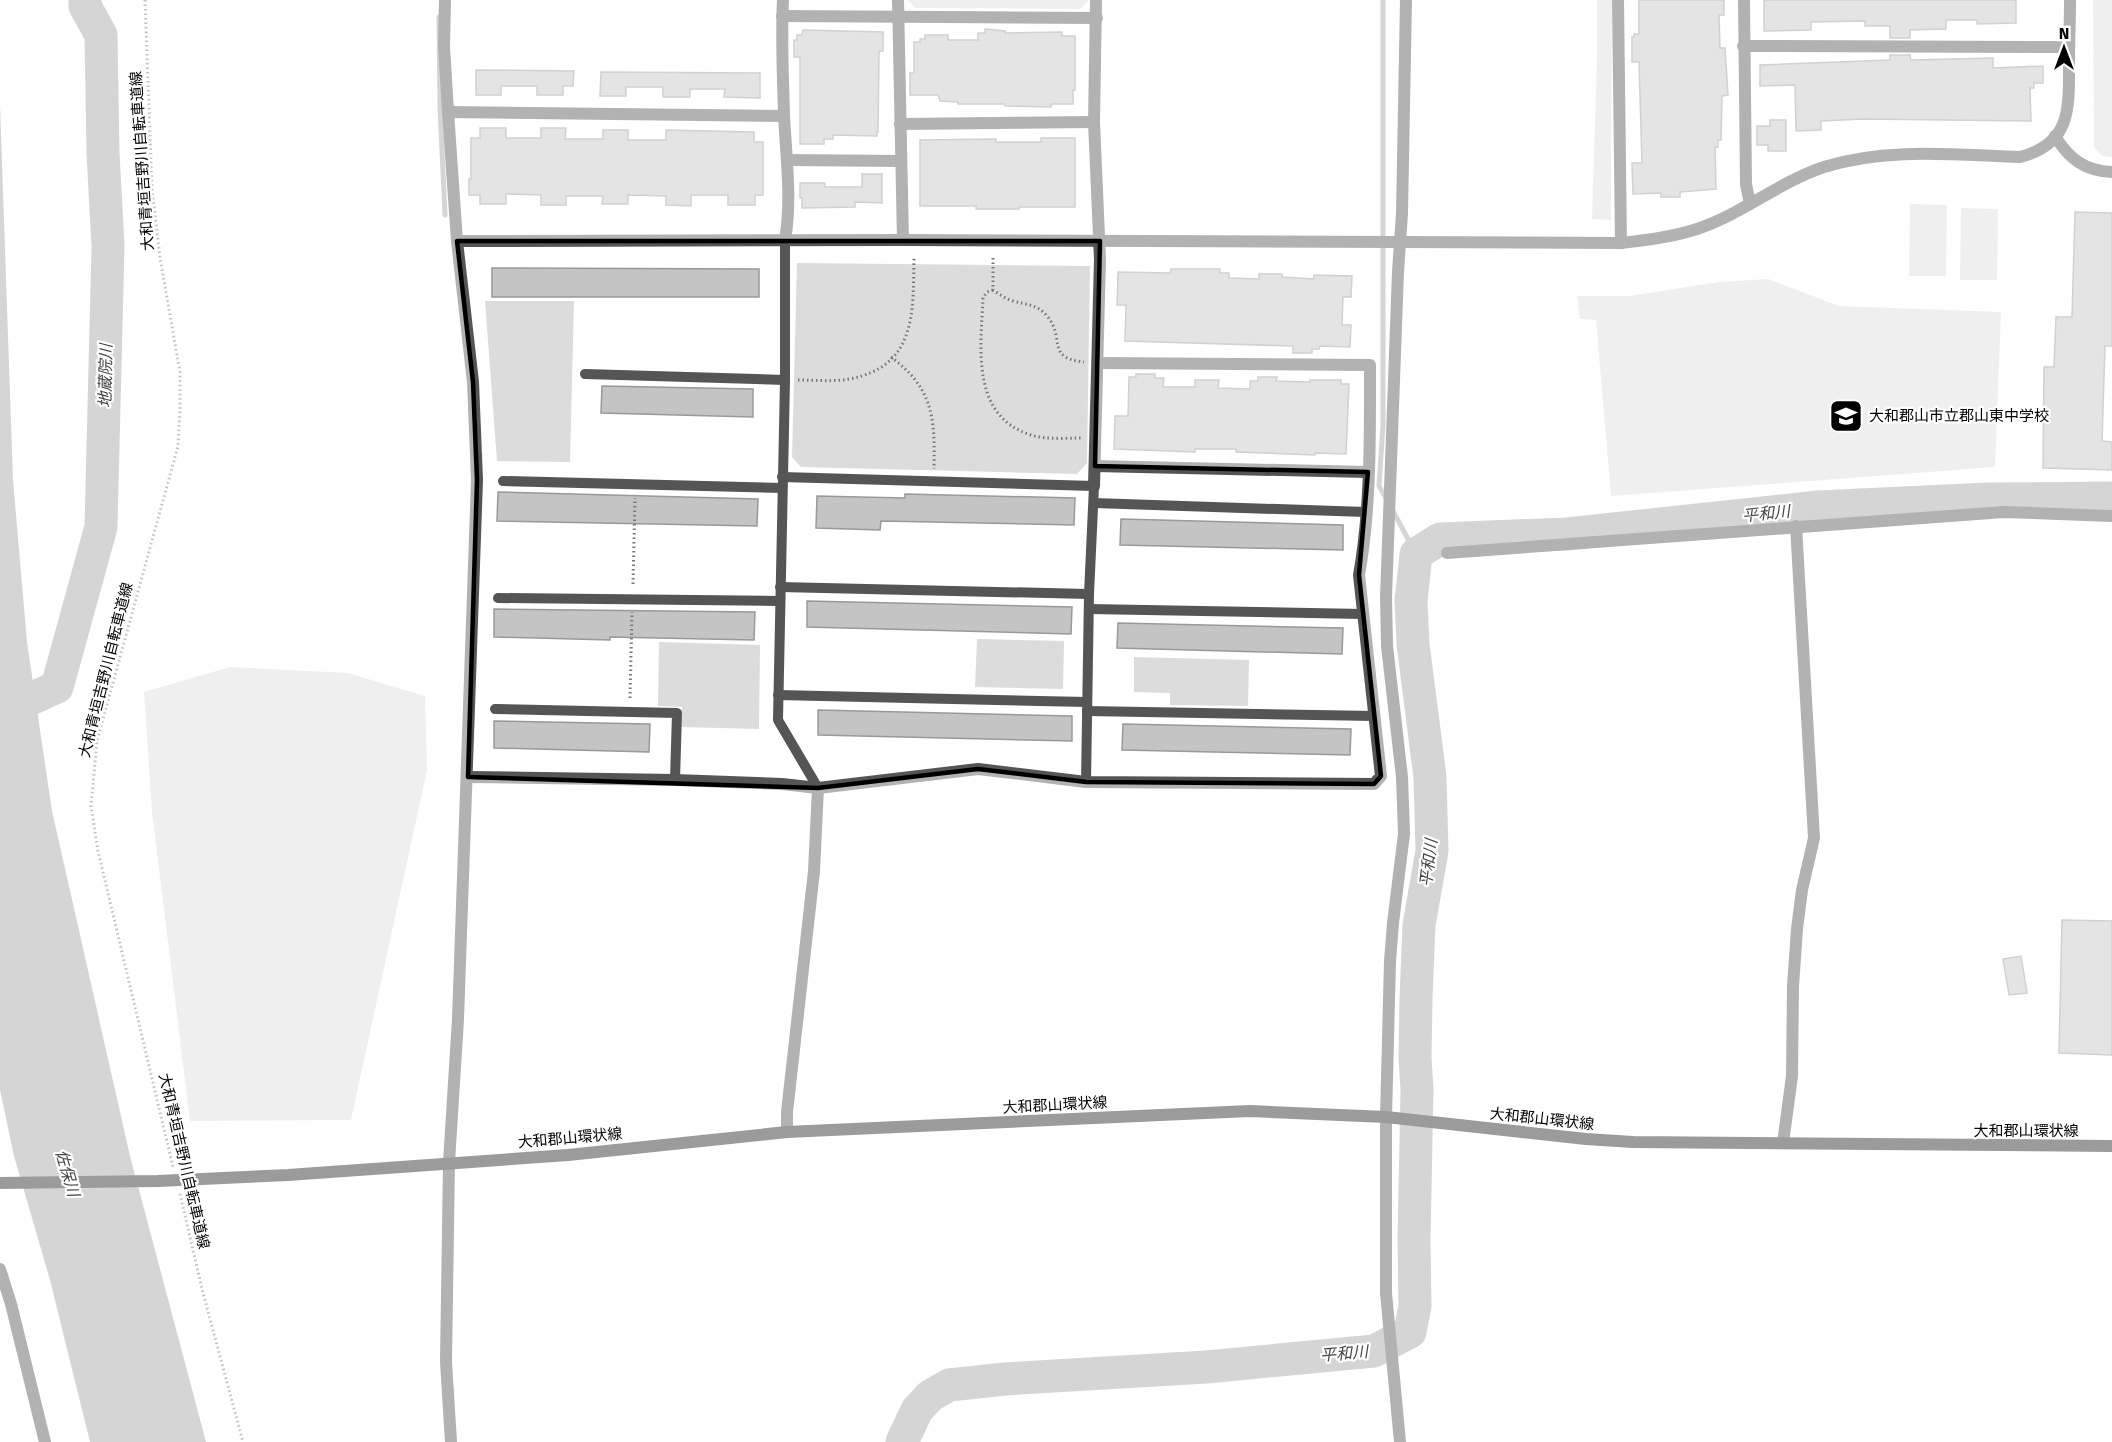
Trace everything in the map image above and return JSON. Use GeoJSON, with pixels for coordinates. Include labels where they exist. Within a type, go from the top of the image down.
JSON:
{"type":"FeatureCollection","features":[{"type":"Feature","properties":{"kind":"main road","name":"大和郡山環状線"},"geometry":{"type":"LineString","coordinates":[[0,1183],[158,1181],[288,1175],[568,1155],[787,1132],[1250,1111],[1386,1117],[1633,1142],[2112,1146]]}},
{"type":"Feature","properties":{"kind":"street"},"geometry":{"type":"LineString","coordinates":[[446,0],[444,46],[448,112],[458,241],[473,382],[477,480],[468,777],[458,1019],[449,1162],[446,1362],[451,1442]]}},
{"type":"Feature","properties":{"kind":"street"},"geometry":{"type":"LineString","coordinates":[[783,0],[784,116],[788,160],[788,221],[785,240]]}},
{"type":"Feature","properties":{"kind":"street"},"geometry":{"type":"LineString","coordinates":[[898,0],[903,240]]}},
{"type":"Feature","properties":{"kind":"street"},"geometry":{"type":"LineString","coordinates":[[1094,486],[1100,241],[1094,122],[1096,0]]}},
{"type":"Feature","properties":{"kind":"street"},"geometry":{"type":"LineString","coordinates":[[1400,1442],[1386,1293],[1386,1117],[1390,961],[1404,834],[1402,777],[1387,646],[1390,486],[1402,213],[1406,0]]}},
{"type":"Feature","properties":{"kind":"street"},"geometry":{"type":"LineString","coordinates":[[1618,0],[1621,243]]}},
{"type":"Feature","properties":{"kind":"street"},"geometry":{"type":"LineString","coordinates":[[1744,0],[1746,184],[1750,204]]}},
{"type":"Feature","properties":{"kind":"street"},"geometry":{"type":"LineString","coordinates":[[458,241],[1621,243],[1661,238],[1699,228],[1750,204],[1797,177],[1862,158],[1895,154],[2020,157],[2039,150],[2055,136],[2069,110],[2070,0]]}},
{"type":"Feature","properties":{"kind":"street"},"geometry":{"type":"LineString","coordinates":[[782,16],[1097,18]]}},
{"type":"Feature","properties":{"kind":"street"},"geometry":{"type":"LineString","coordinates":[[1743,46],[2069,47]]}},
{"type":"Feature","properties":{"kind":"street"},"geometry":{"type":"LineString","coordinates":[[448,112],[784,116]]}},
{"type":"Feature","properties":{"kind":"street"},"geometry":{"type":"LineString","coordinates":[[900,124],[1094,122]]}},
{"type":"Feature","properties":{"kind":"street"},"geometry":{"type":"LineString","coordinates":[[2055,136],[2065,152],[2079,164],[2100,172],[2112,172]]}},
{"type":"Feature","properties":{"kind":"street"},"geometry":{"type":"LineString","coordinates":[[788,160],[901,161]]}},
{"type":"Feature","properties":{"kind":"street"},"geometry":{"type":"LineString","coordinates":[[468,777],[675,780],[782,784],[818,788],[978,769],[1086,782],[1374,784],[1381,776],[1359,575],[1365,543],[1370,365],[1098,363]]}},
{"type":"Feature","properties":{"kind":"street"},"geometry":{"type":"LineString","coordinates":[[1095,466],[1368,472]]}},
{"type":"Feature","properties":{"kind":"street"},"geometry":{"type":"LineString","coordinates":[[1447,554],[2004,512],[2112,516]]}},
{"type":"Feature","properties":{"kind":"street"},"geometry":{"type":"LineString","coordinates":[[1782,1143],[1792,1076],[1793,986],[1797,929],[1802,890],[1814,837],[1796,526]]}},
{"type":"Feature","properties":{"kind":"street"},"geometry":{"type":"LineString","coordinates":[[787,1132],[787,1112],[814,871],[818,788]]}},
{"type":"Feature","properties":{"kind":"street"},"geometry":{"type":"LineString","coordinates":[[0,1269],[11,1304],[45,1442]]}},
{"type":"Feature","properties":{"kind":"lane"},"geometry":{"type":"LineString","coordinates":[[785,240],[785,380],[778,720],[818,788]]}},
{"type":"Feature","properties":{"kind":"lane"},"geometry":{"type":"LineString","coordinates":[[585,374],[785,380]]}},
{"type":"Feature","properties":{"kind":"lane"},"geometry":{"type":"LineString","coordinates":[[503,481],[1094,486],[1089,594],[1086,782]]}},
{"type":"Feature","properties":{"kind":"lane"},"geometry":{"type":"LineString","coordinates":[[1094,503],[1366,512]]}},
{"type":"Feature","properties":{"kind":"lane"},"geometry":{"type":"LineString","coordinates":[[780,587],[1089,594]]}},
{"type":"Feature","properties":{"kind":"lane"},"geometry":{"type":"LineString","coordinates":[[498,598],[780,601]]}},
{"type":"Feature","properties":{"kind":"lane"},"geometry":{"type":"LineString","coordinates":[[1089,609],[1363,614]]}},
{"type":"Feature","properties":{"kind":"lane"},"geometry":{"type":"LineString","coordinates":[[778,695],[1375,716]]}},
{"type":"Feature","properties":{"kind":"lane"},"geometry":{"type":"LineString","coordinates":[[495,709],[677,712],[675,780]]}},
{"type":"Feature","properties":{"kind":"path","name":"大和青垣吉野川自転車道線"},"geometry":{"type":"LineString","coordinates":[[145,0],[153,189],[160,258],[180,372],[178,446],[97,741],[91,806],[98,851],[203,1293],[243,1442]]}},
{"type":"Feature","properties":{"kind":"path"},"geometry":{"type":"LineString","coordinates":[[804,380],[835,380],[859,376],[876,369],[900,348],[911,324],[914,258]]}},
{"type":"Feature","properties":{"kind":"path"},"geometry":{"type":"LineString","coordinates":[[993,258],[993,290]]}},
{"type":"Feature","properties":{"kind":"path"},"geometry":{"type":"LineString","coordinates":[[1096,437],[1033,436],[1023,432],[1001,416],[986,390],[981,367],[983,298],[987,292],[993,290],[1011,300],[1034,306],[1052,323],[1060,352],[1067,360],[1098,363]]}},
{"type":"Feature","properties":{"kind":"path"},"geometry":{"type":"LineString","coordinates":[[891,357],[914,377],[928,400],[935,426],[934,468]]}},
{"type":"Feature","properties":{"kind":"highlighted area"},"geometry":{"type":"Polygon","coordinates":[[[457,241],[1100,241],[1095,466],[1368,472],[1359,575],[1381,776],[1374,784],[1086,782],[978,769],[818,788],[468,777],[477,480],[473,382],[457,241]]]}},
{"type":"Feature","properties":{"kind":"shaded area"},"geometry":{"type":"Polygon","coordinates":[[[908,0],[1089,0],[1080,9],[915,8],[908,0]]]}},
{"type":"Feature","properties":{"kind":"shaded area"},"geometry":{"type":"Polygon","coordinates":[[[1597,0],[1612,0],[1611,220],[1592,219],[1597,0]]]}},
{"type":"Feature","properties":{"kind":"shaded area"},"geometry":{"type":"Polygon","coordinates":[[[2093,0],[2112,0],[2112,157],[2102,156],[2094,147],[2093,0]]]}},
{"type":"Feature","properties":{"kind":"shaded area"},"geometry":{"type":"Polygon","coordinates":[[[1910,204],[1947,205],[1946,276],[1909,276],[1910,204]]]}},
{"type":"Feature","properties":{"kind":"shaded area"},"geometry":{"type":"Polygon","coordinates":[[[1961,208],[1998,209],[1997,280],[1960,280],[1961,208]]]}},
{"type":"Feature","properties":{"kind":"shaded area"},"geometry":{"type":"Polygon","coordinates":[[[797,263],[1090,266],[1087,463],[1077,474],[801,467],[792,457],[797,263]]]}},
{"type":"Feature","properties":{"kind":"shaded area"},"geometry":{"type":"Polygon","coordinates":[[[1768,279],[1839,306],[2001,312],[1995,467],[1611,496],[1596,320],[1580,319],[1577,296],[1629,296],[1719,282],[1768,279]]]}},
{"type":"Feature","properties":{"kind":"shaded area"},"geometry":{"type":"Polygon","coordinates":[[[485,301],[574,301],[570,462],[497,461],[485,301]]]}},
{"type":"Feature","properties":{"kind":"shaded area"},"geometry":{"type":"Polygon","coordinates":[[[977,639],[1064,641],[1063,689],[975,687],[977,639]]]}},
{"type":"Feature","properties":{"kind":"shaded area"},"geometry":{"type":"Polygon","coordinates":[[[659,642],[760,645],[759,729],[681,727],[682,707],[658,706],[659,642]]]}},
{"type":"Feature","properties":{"kind":"shaded area"},"geometry":{"type":"Polygon","coordinates":[[[1134,657],[1249,660],[1248,706],[1170,705],[1170,693],[1134,692],[1134,657]]]}},
{"type":"Feature","properties":{"kind":"shaded area"},"geometry":{"type":"Polygon","coordinates":[[[230,667],[348,673],[425,696],[427,770],[351,1120],[190,1121],[152,812],[144,692],[230,667]]]}},
{"type":"Feature","properties":{"kind":"water","name":"佐保川"},"geometry":{"type":"Polygon","coordinates":[[[0,105],[13,480],[27,642],[52,811],[130,1156],[206,1442],[90,1442],[50,1280],[14,1156],[0,1090],[0,105]]]}},
{"type":"Feature","properties":{"kind":"building"},"geometry":{"type":"Polygon","coordinates":[[[1639,0],[1724,0],[1724,15],[1719,15],[1720,48],[1725,48],[1728,95],[1722,96],[1721,140],[1718,140],[1718,147],[1715,147],[1716,189],[1680,192],[1680,197],[1661,197],[1661,193],[1633,194],[1632,163],[1642,163],[1639,62],[1632,62],[1632,37],[1634,34],[1639,34],[1639,0]]]}},
{"type":"Feature","properties":{"kind":"building"},"geometry":{"type":"Polygon","coordinates":[[[1764,0],[2016,0],[2016,23],[1977,24],[1977,20],[1946,20],[1946,29],[1910,30],[1910,38],[1890,38],[1890,26],[1865,26],[1865,21],[1811,22],[1811,30],[1764,31],[1764,0]]]}},
{"type":"Feature","properties":{"kind":"building"},"geometry":{"type":"Polygon","coordinates":[[[985,29],[1005,31],[1005,33],[1062,32],[1062,36],[1075,36],[1073,104],[1051,104],[1051,107],[958,104],[958,102],[940,101],[938,95],[910,95],[910,73],[914,73],[914,42],[925,39],[925,35],[948,35],[948,40],[978,40],[978,33],[985,33],[985,29]]]}},
{"type":"Feature","properties":{"kind":"building"},"geometry":{"type":"Polygon","coordinates":[[[803,30],[883,32],[883,51],[879,51],[877,136],[833,135],[833,139],[824,139],[824,144],[800,144],[800,57],[794,57],[794,40],[797,40],[797,35],[802,35],[803,30]]]}},
{"type":"Feature","properties":{"kind":"building"},"geometry":{"type":"Polygon","coordinates":[[[1890,55],[1910,55],[1911,60],[1993,58],[1993,68],[2043,66],[2043,83],[2034,83],[2034,88],[2030,88],[2031,121],[1863,119],[1821,121],[1821,130],[1796,131],[1795,85],[1760,86],[1760,65],[1890,60],[1890,55]]]}},
{"type":"Feature","properties":{"kind":"building"},"geometry":{"type":"Polygon","coordinates":[[[476,70],[574,71],[573,86],[563,86],[563,95],[537,95],[537,86],[501,86],[501,95],[476,95],[476,70]]]}},
{"type":"Feature","properties":{"kind":"building"},"geometry":{"type":"Polygon","coordinates":[[[601,72],[760,73],[760,98],[724,97],[725,89],[690,89],[690,97],[663,97],[663,87],[626,87],[626,96],[600,96],[601,72]]]}},
{"type":"Feature","properties":{"kind":"building"},"geometry":{"type":"Polygon","coordinates":[[[1770,120],[1786,120],[1786,151],[1768,151],[1768,145],[1757,145],[1757,126],[1770,126],[1770,120]]]}},
{"type":"Feature","properties":{"kind":"building"},"geometry":{"type":"Polygon","coordinates":[[[480,128],[506,128],[506,138],[541,138],[541,128],[566,128],[565,139],[603,139],[603,130],[628,130],[628,140],[666,140],[666,130],[754,132],[754,142],[763,142],[763,195],[755,195],[755,205],[728,205],[728,195],[691,195],[691,206],[666,205],[666,196],[628,195],[628,204],[602,204],[603,196],[566,196],[566,205],[541,205],[541,195],[506,194],[506,204],[480,204],[480,195],[469,195],[469,179],[471,179],[471,138],[480,138],[480,128]]]}},
{"type":"Feature","properties":{"kind":"building"},"geometry":{"type":"Polygon","coordinates":[[[1041,138],[1075,138],[1075,207],[976,209],[976,206],[920,206],[920,140],[996,139],[996,142],[1041,142],[1041,138]]]}},
{"type":"Feature","properties":{"kind":"building"},"geometry":{"type":"Polygon","coordinates":[[[862,174],[882,174],[882,203],[855,202],[855,207],[802,208],[800,183],[825,183],[825,187],[862,187],[862,174]]]}},
{"type":"Feature","properties":{"kind":"building"},"geometry":{"type":"Polygon","coordinates":[[[2075,212],[2112,213],[2112,346],[2105,346],[2102,441],[2112,442],[2112,470],[2043,468],[2044,367],[2054,367],[2056,317],[2072,317],[2075,212]]]}},
{"type":"Feature","properties":{"kind":"building"},"geometry":{"type":"Polygon","coordinates":[[[492,268],[759,269],[759,297],[492,297],[492,268]]]}},
{"type":"Feature","properties":{"kind":"building"},"geometry":{"type":"Polygon","coordinates":[[[1171,269],[1220,269],[1220,273],[1229,273],[1229,278],[1259,279],[1259,274],[1282,274],[1282,277],[1314,279],[1314,275],[1352,276],[1351,297],[1343,297],[1342,325],[1351,325],[1350,347],[1320,346],[1319,349],[1312,349],[1312,353],[1293,353],[1293,346],[1125,341],[1126,305],[1117,305],[1118,272],[1170,273],[1171,269]]]}},
{"type":"Feature","properties":{"kind":"building"},"geometry":{"type":"Polygon","coordinates":[[[1136,374],[1155,374],[1155,378],[1164,378],[1163,387],[1195,387],[1195,380],[1219,380],[1218,388],[1250,389],[1250,381],[1258,381],[1258,377],[1277,377],[1276,381],[1341,380],[1341,384],[1349,384],[1346,454],[1236,452],[1236,449],[1195,449],[1195,452],[1114,449],[1115,416],[1128,416],[1129,377],[1136,377],[1136,374]]]}},
{"type":"Feature","properties":{"kind":"building"},"geometry":{"type":"Polygon","coordinates":[[[602,386],[753,389],[753,417],[601,413],[602,386]]]}},
{"type":"Feature","properties":{"kind":"building"},"geometry":{"type":"Polygon","coordinates":[[[498,492],[758,499],[757,526],[497,521],[498,492]]]}},
{"type":"Feature","properties":{"kind":"building"},"geometry":{"type":"Polygon","coordinates":[[[905,494],[1075,498],[1074,525],[881,521],[880,530],[816,528],[817,496],[905,498],[905,494]]]}},
{"type":"Feature","properties":{"kind":"building"},"geometry":{"type":"Polygon","coordinates":[[[1121,519],[1343,525],[1343,550],[1120,545],[1121,519]]]}},
{"type":"Feature","properties":{"kind":"building"},"geometry":{"type":"Polygon","coordinates":[[[807,601],[1072,607],[1071,634],[807,627],[807,601]]]}},
{"type":"Feature","properties":{"kind":"building"},"geometry":{"type":"Polygon","coordinates":[[[494,609],[755,612],[754,640],[494,637],[494,609]]]}},
{"type":"Feature","properties":{"kind":"building"},"geometry":{"type":"Polygon","coordinates":[[[1118,623],[1343,628],[1342,654],[1117,648],[1118,623]]]}},
{"type":"Feature","properties":{"kind":"building"},"geometry":{"type":"Polygon","coordinates":[[[818,710],[1072,716],[1072,741],[818,735],[818,710]]]}},
{"type":"Feature","properties":{"kind":"building"},"geometry":{"type":"Polygon","coordinates":[[[494,721],[650,724],[649,752],[494,748],[494,721]]]}},
{"type":"Feature","properties":{"kind":"building"},"geometry":{"type":"Polygon","coordinates":[[[1123,724],[1351,729],[1350,755],[1122,750],[1123,724]]]}},
{"type":"Feature","properties":{"kind":"building"},"geometry":{"type":"Polygon","coordinates":[[[2062,920],[2112,921],[2112,1055],[2059,1053],[2062,920]]]}},
{"type":"Feature","properties":{"kind":"building"},"geometry":{"type":"Polygon","coordinates":[[[2021,956],[2027,993],[2009,995],[2003,959],[2021,956]]]}},
{"type":"Feature","properties":{"kind":"waterway","name":"地蔵院川"},"geometry":{"type":"LineString","coordinates":[[0,713],[57,687],[101,527],[108,246],[103,153],[101,35],[85,6],[85,0]]}},
{"type":"Feature","properties":{"kind":"waterway"},"geometry":{"type":"LineString","coordinates":[[1383,0],[1383,425],[1379,486],[1387,500]]}},
{"type":"Feature","properties":{"kind":"waterway"},"geometry":{"type":"LineString","coordinates":[[439,17],[445,215]]}},
{"type":"Feature","properties":{"kind":"waterway","name":"平和川"},"geometry":{"type":"LineString","coordinates":[[902,1442],[917,1410],[930,1396],[949,1385],[1005,1379],[1206,1367],[1374,1351],[1410,1332],[1415,1306],[1417,1089],[1415,1058],[1419,925],[1432,851],[1430,777],[1413,644],[1411,601],[1416,554],[1440,539],[1567,534],[1818,507],[1988,499],[2112,498]]}},
{"type":"Feature","properties":{"kind":"waterway"},"geometry":{"type":"LineString","coordinates":[[1393,511],[1416,554]]}},
{"type":"Feature","properties":{"kind":"place","name":"大和郡山市立郡山東中学校"},"geometry":{"type":"Point","coordinates":[1846,416]}}]}
